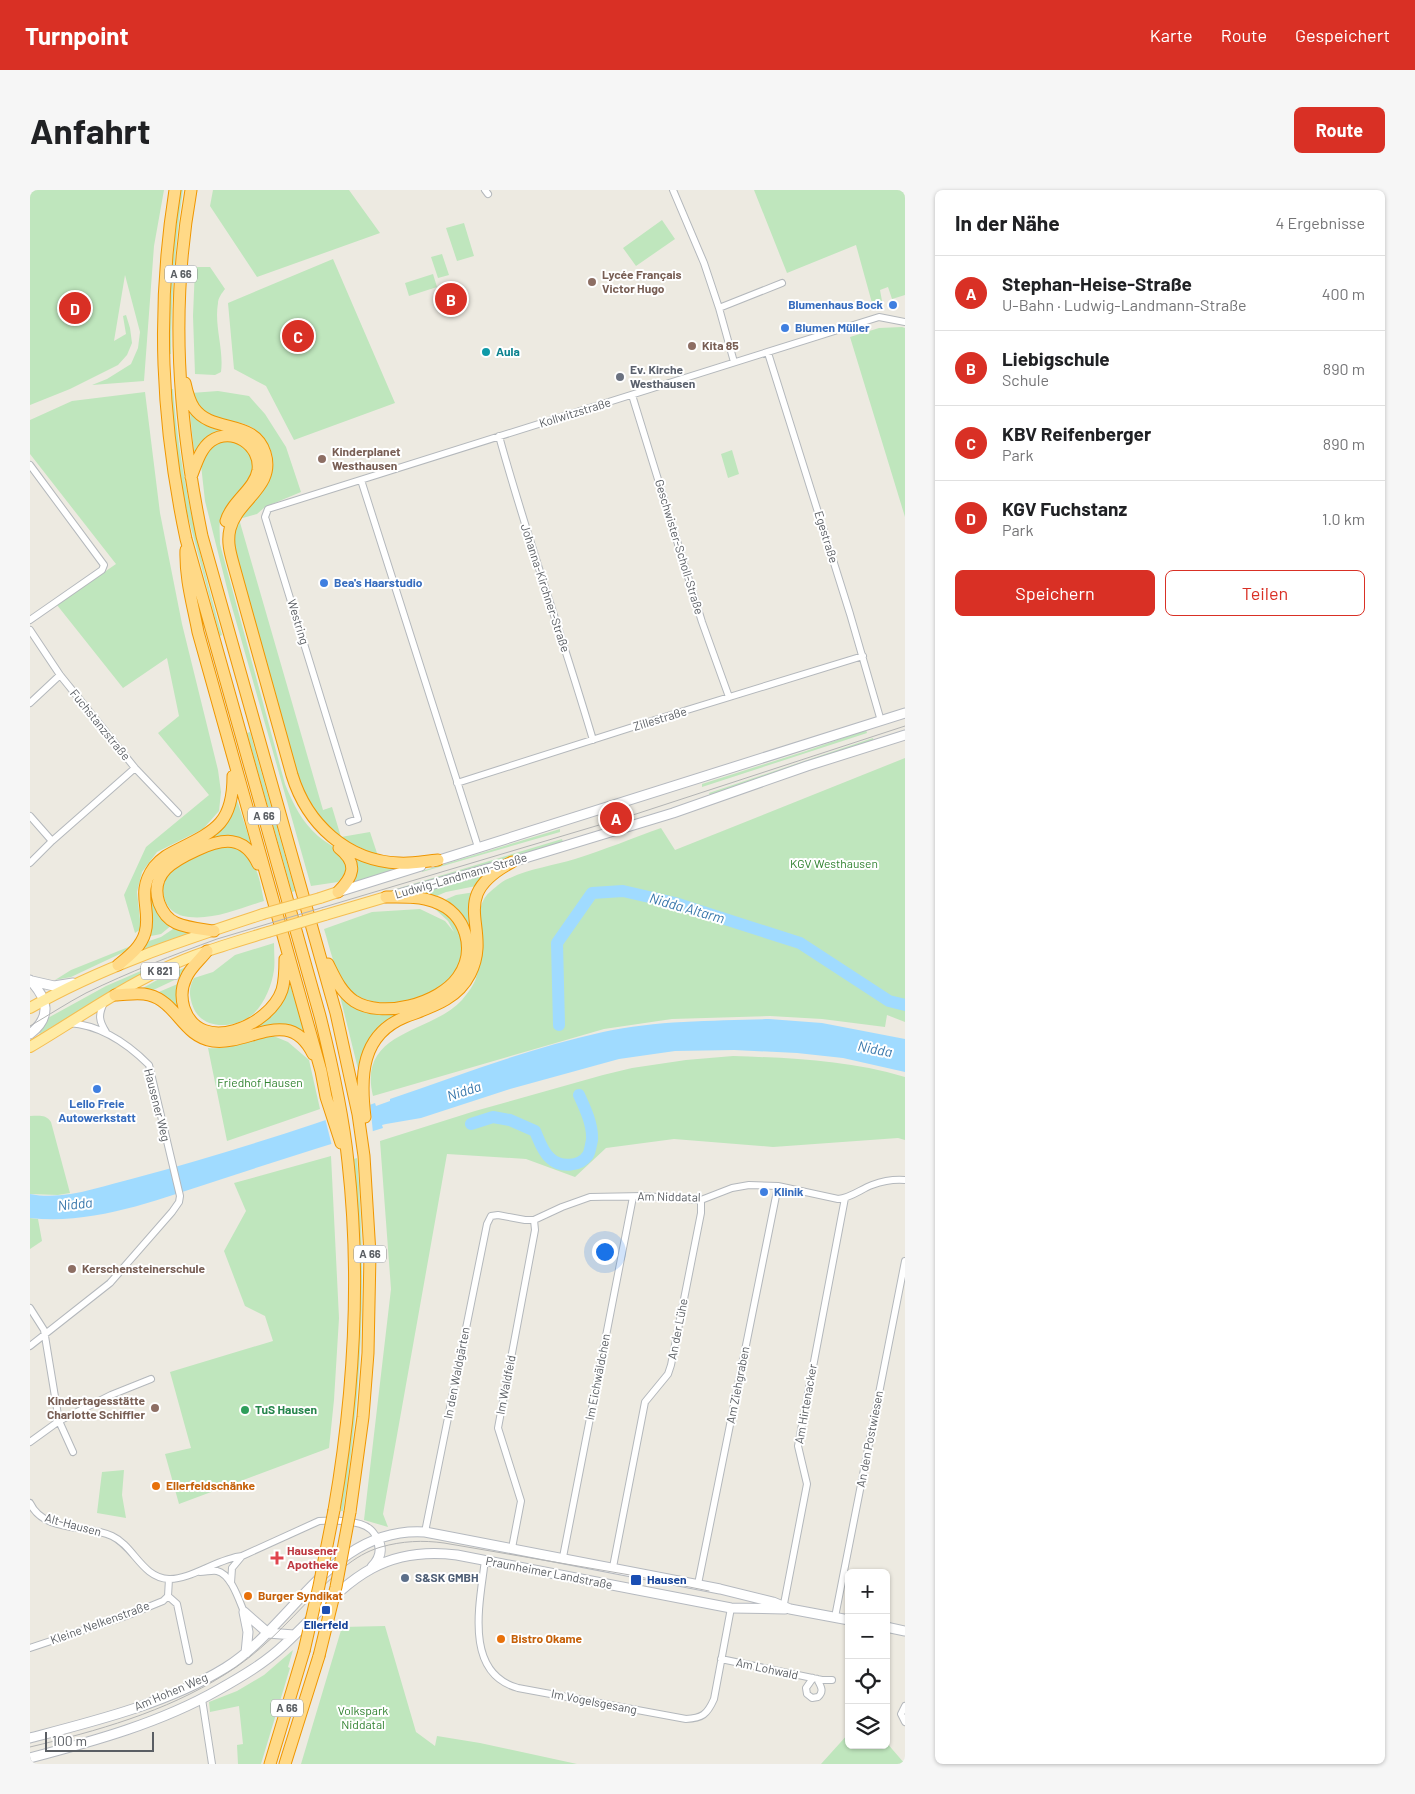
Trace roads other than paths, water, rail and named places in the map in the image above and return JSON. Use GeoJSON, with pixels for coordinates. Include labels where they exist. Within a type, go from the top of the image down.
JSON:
{"type":"FeatureCollection","features":[{"type":"Feature","properties":{"kind":"highway","name":"A 66"},"geometry":{"type":"LineString","coordinates":[[175,190],[164,277],[162,351],[170,446],[186,539],[320,1016],[338,1094],[348,1161],[355,1257],[354,1329],[348,1416],[334,1510],[304,1651],[270,1764]]}},
{"type":"Feature","properties":{"kind":"highway","name":"A 66"},"geometry":{"type":"LineString","coordinates":[[191,190],[182,258],[179,350],[182,414],[202,536],[358,1087],[367,1130],[364,1156],[370,1254],[370,1320],[364,1417],[350,1512],[336,1587],[319,1656],[286,1764]]}},
{"type":"Feature","properties":{"kind":"highway"},"geometry":{"type":"LineString","coordinates":[[179,350],[188,396],[194,409],[208,421],[236,427],[248,432],[258,440],[265,453],[267,467],[263,482],[235,516],[230,528],[229,542],[238,582],[292,775],[301,798],[314,819],[325,831],[338,842],[361,855],[379,861],[398,863],[438,860]]}},
{"type":"Feature","properties":{"kind":"highway"},"geometry":{"type":"LineString","coordinates":[[191,477],[206,445],[219,437],[234,436],[241,438],[253,448],[256,455],[258,462],[256,477],[232,507],[226,520],[224,536],[226,553],[295,794],[310,821],[326,838],[348,855],[350,860],[352,869],[349,880],[338,892]]}},
{"type":"Feature","properties":{"kind":"highway"},"geometry":{"type":"LineString","coordinates":[[186,539],[185,570],[198,632],[321,1071],[326,1097],[348,1161]]}},
{"type":"Feature","properties":{"kind":"highway"},"geometry":{"type":"LineString","coordinates":[[118,965],[138,946],[146,932],[144,893],[147,879],[154,867],[166,856],[206,835],[220,824],[228,812],[233,794],[233,762]]}},
{"type":"Feature","properties":{"kind":"highway"},"geometry":{"type":"LineString","coordinates":[[214,930],[177,924],[170,920],[160,907],[157,892],[161,876],[176,859],[211,843],[222,840],[232,841],[249,849],[268,885]]}},
{"type":"Feature","properties":{"kind":"highway"},"geometry":{"type":"LineString","coordinates":[[358,1087],[367,1054],[383,1030],[398,1020],[439,1004],[453,995],[465,982],[474,964],[477,950],[473,916],[476,896],[479,889],[490,876],[512,862]]}},
{"type":"Feature","properties":{"kind":"highway"},"geometry":{"type":"LineString","coordinates":[[317,942],[341,989],[364,1006],[376,1009],[398,1008],[421,1002],[434,996],[457,978],[464,967],[468,943],[461,923],[448,909],[436,902],[423,898],[386,897]]}},
{"type":"Feature","properties":{"kind":"highway"},"geometry":{"type":"LineString","coordinates":[[207,951],[186,978],[182,987],[182,999],[187,1016],[196,1025],[205,1030],[218,1033],[247,1026],[261,1018],[274,1006],[284,981],[286,948]]}},
{"type":"Feature","properties":{"kind":"highway"},"geometry":{"type":"LineString","coordinates":[[110,998],[140,994],[158,999],[169,1006],[192,1032],[211,1040],[235,1040],[270,1029],[286,1030],[298,1036],[306,1043],[321,1071]]}},
{"type":"Feature","properties":{"kind":"main road","name":"Ludwig-Landmann-Straße"},"geometry":{"type":"LineString","coordinates":[[30,1008],[78,982],[118,965],[214,930],[905,713]]}},
{"type":"Feature","properties":{"kind":"main road","name":"Ludwig-Landmann-Straße"},"geometry":{"type":"LineString","coordinates":[[30,1047],[110,998],[163,969],[207,951],[673,813],[807,766],[905,735]]}},
{"type":"Feature","properties":{"kind":"main road"},"geometry":{"type":"LineString","coordinates":[[30,980],[54,986],[78,982]]}},
{"type":"Feature","properties":{"kind":"main road"},"geometry":{"type":"LineString","coordinates":[[30,980],[39,990],[44,1000],[45,1014],[42,1022],[30,1034]]}},
{"type":"Feature","properties":{"kind":"main road","name":"Praunheimer Landstraße"},"geometry":{"type":"LineString","coordinates":[[381,1537],[425,1532],[724,1589],[785,1608],[845,1619]]}},
{"type":"Feature","properties":{"kind":"main road"},"geometry":{"type":"LineString","coordinates":[[369,1570],[379,1557],[381,1537]]}},
{"type":"Feature","properties":{"kind":"main road","name":"Am Hohen Weg"},"geometry":{"type":"LineString","coordinates":[[30,1738],[112,1715],[182,1690],[226,1667],[246,1653],[332,1566],[358,1548],[381,1537]]}},
{"type":"Feature","properties":{"kind":"main road","name":"Praunheimer Landstraße"},"geometry":{"type":"LineString","coordinates":[[369,1570],[391,1560],[425,1554],[450,1554],[731,1608],[785,1608]]}},
{"type":"Feature","properties":{"kind":"main road","name":"Am Hohen Weg"},"geometry":{"type":"LineString","coordinates":[[30,1758],[73,1747],[129,1729],[202,1699],[251,1670],[280,1649],[341,1589],[369,1570]]}},
{"type":"Feature","properties":{"kind":"main road"},"geometry":{"type":"LineString","coordinates":[[724,1589],[728,1593],[731,1608]]}},
{"type":"Feature","properties":{"kind":"main road"},"geometry":{"type":"LineString","coordinates":[[244,1612],[268,1632],[294,1635]]}},
{"type":"Feature","properties":{"kind":"main road"},"geometry":{"type":"LineString","coordinates":[[244,1612],[248,1632],[246,1653]]}},
{"type":"Feature","properties":{"kind":"main road"},"geometry":{"type":"LineString","coordinates":[[890,1628],[905,1631]]}},
{"type":"Feature","properties":{"kind":"street"},"geometry":{"type":"LineString","coordinates":[[673,190],[704,263],[720,308],[734,362]]}},
{"type":"Feature","properties":{"kind":"street"},"geometry":{"type":"LineString","coordinates":[[720,308],[782,283]]}},
{"type":"Feature","properties":{"kind":"street","name":"Kollwitzstraße"},"geometry":{"type":"LineString","coordinates":[[361,480],[879,317],[905,322]]}},
{"type":"Feature","properties":{"kind":"street","name":"Egestraße"},"geometry":{"type":"LineString","coordinates":[[768,353],[863,656],[881,722]]}},
{"type":"Feature","properties":{"kind":"street","name":"Geschwister-Scholl-Straße"},"geometry":{"type":"LineString","coordinates":[[632,395],[702,622],[729,697]]}},
{"type":"Feature","properties":{"kind":"street","name":"Johanna-Kirchner-Straße"},"geometry":{"type":"LineString","coordinates":[[499,436],[524,523],[593,740]]}},
{"type":"Feature","properties":{"kind":"street"},"geometry":{"type":"LineString","coordinates":[[30,465],[104,565],[102,570],[30,620]]}},
{"type":"Feature","properties":{"kind":"street"},"geometry":{"type":"LineString","coordinates":[[361,480],[478,847]]}},
{"type":"Feature","properties":{"kind":"street","name":"Westring"},"geometry":{"type":"LineString","coordinates":[[349,822],[358,819],[265,517],[268,509],[361,480]]}},
{"type":"Feature","properties":{"kind":"street","name":"Fuchstanzstraße"},"geometry":{"type":"LineString","coordinates":[[30,630],[60,675],[135,768],[178,813]]}},
{"type":"Feature","properties":{"kind":"street","name":"Zillestraße"},"geometry":{"type":"LineString","coordinates":[[457,783],[863,656]]}},
{"type":"Feature","properties":{"kind":"street"},"geometry":{"type":"LineString","coordinates":[[30,703],[60,675]]}},
{"type":"Feature","properties":{"kind":"street"},"geometry":{"type":"LineString","coordinates":[[30,864],[52,841],[135,768]]}},
{"type":"Feature","properties":{"kind":"street"},"geometry":{"type":"LineString","coordinates":[[30,816],[52,841]]}},
{"type":"Feature","properties":{"kind":"street"},"geometry":{"type":"LineString","coordinates":[[107,1034],[99,1020],[100,1013],[110,998]]}},
{"type":"Feature","properties":{"kind":"street","name":"Hausener Weg"},"geometry":{"type":"LineString","coordinates":[[46,1335],[110,1283],[179,1202],[179,1193],[149,1065],[136,1051],[107,1034],[88,1026],[69,1023]]}},
{"type":"Feature","properties":{"kind":"street"},"geometry":{"type":"LineString","coordinates":[[845,1198],[873,1185],[892,1180],[905,1180]]}},
{"type":"Feature","properties":{"kind":"street","name":"Am Niddatal"},"geometry":{"type":"LineString","coordinates":[[534,1220],[590,1197],[658,1196],[701,1200],[732,1188],[749,1185],[778,1186],[838,1199],[845,1198]]}},
{"type":"Feature","properties":{"kind":"street","name":"Am Ziehgraben"},"geometry":{"type":"LineString","coordinates":[[698,1584],[778,1186]]}},
{"type":"Feature","properties":{"kind":"street","name":"Im Eichwäldchen"},"geometry":{"type":"LineString","coordinates":[[563,1557],[633,1197]]}},
{"type":"Feature","properties":{"kind":"street","name":"Am Hirtenacker"},"geometry":{"type":"LineString","coordinates":[[785,1608],[807,1488],[807,1479],[798,1453],[798,1446],[845,1198]]}},
{"type":"Feature","properties":{"kind":"street","name":"An der Lühe"},"geometry":{"type":"LineString","coordinates":[[613,1567],[645,1402],[668,1374],[701,1213],[701,1200]]}},
{"type":"Feature","properties":{"kind":"street","name":"In den Waldgärten"},"geometry":{"type":"LineString","coordinates":[[425,1532],[487,1224],[491,1216],[498,1215],[534,1220]]}},
{"type":"Feature","properties":{"kind":"street","name":"Im Waldfeld"},"geometry":{"type":"LineString","coordinates":[[512,1548],[521,1501],[498,1428],[535,1230],[534,1220]]}},
{"type":"Feature","properties":{"kind":"street","name":"An den Postwiesen"},"geometry":{"type":"LineString","coordinates":[[835,1617],[905,1261]]}},
{"type":"Feature","properties":{"kind":"street"},"geometry":{"type":"LineString","coordinates":[[30,1308],[46,1335],[59,1420],[73,1452]]}},
{"type":"Feature","properties":{"kind":"street"},"geometry":{"type":"LineString","coordinates":[[30,1346],[46,1335]]}},
{"type":"Feature","properties":{"kind":"street"},"geometry":{"type":"LineString","coordinates":[[30,1442],[59,1420],[111,1395],[152,1379]]}},
{"type":"Feature","properties":{"kind":"street","name":"Alt-Hausen"},"geometry":{"type":"LineString","coordinates":[[30,1503],[32,1512],[52,1522],[112,1536],[122,1543],[148,1570],[169,1579]]}},
{"type":"Feature","properties":{"kind":"street"},"geometry":{"type":"LineString","coordinates":[[189,1661],[177,1604],[168,1596],[169,1579],[242,1556],[319,1521],[331,1520],[361,1525],[369,1528],[381,1537]]}},
{"type":"Feature","properties":{"kind":"street"},"geometry":{"type":"LineString","coordinates":[[231,1583],[232,1568],[242,1556]]}},
{"type":"Feature","properties":{"kind":"street","name":"Im Vogelsgesang"},"geometry":{"type":"LineString","coordinates":[[485,1560],[480,1604],[479,1642],[482,1655],[490,1670],[508,1685],[686,1719],[698,1719],[712,1704],[731,1608]]}},
{"type":"Feature","properties":{"kind":"street"},"geometry":{"type":"LineString","coordinates":[[196,1572],[220,1572],[231,1583],[244,1612]]}},
{"type":"Feature","properties":{"kind":"street","name":"Kleine Nelkenstraße"},"geometry":{"type":"LineString","coordinates":[[30,1648],[126,1616],[163,1601],[168,1596]]}},
{"type":"Feature","properties":{"kind":"street","name":"Am Lohwald"},"geometry":{"type":"LineString","coordinates":[[720,1659],[832,1680]]}},
{"type":"Feature","properties":{"kind":"street"},"geometry":{"type":"LineString","coordinates":[[202,1699],[212,1764]]}},
{"type":"Feature","properties":{"kind":"street"},"geometry":{"type":"LineString","coordinates":[[905,1706],[901,1714],[905,1722]]}},
{"type":"Feature","properties":{"kind":"water","name":"Nidda"},"geometry":{"type":"Polygon","coordinates":[[[769,1019],[822,1023],[905,1039],[905,1072],[843,1058],[797,1053],[734,1050],[675,1051],[619,1059],[510,1089],[421,1118],[382,1125],[383,1128],[148,1203],[78,1218],[30,1218],[30,1194],[56,1196],[69,1194],[165,1170],[286,1133],[375,1103],[376,1106],[390,1101],[390,1099],[495,1062],[576,1038],[644,1025],[769,1019]]]}},
{"type":"Feature","properties":{"kind":"waterway","name":"Nidda Altarm"},"geometry":{"type":"LineString","coordinates":[[559,1025],[557,943],[592,893],[623,891],[675,903],[800,943],[889,1001],[905,1005]]}},
{"type":"Feature","properties":{"kind":"waterway","name":"Nidda Altarm"},"geometry":{"type":"LineString","coordinates":[[471,1124],[493,1117],[510,1120],[535,1131],[545,1152],[554,1161],[564,1165],[575,1164],[588,1155],[592,1140],[590,1123],[579,1095]]}},
{"type":"Feature","properties":{"kind":"tram line"},"geometry":{"type":"LineString","coordinates":[[30,1026],[102,985],[217,939],[636,814],[905,726]]}},
{"type":"Feature","properties":{"kind":"tram line"},"geometry":{"type":"LineString","coordinates":[[30,1747],[130,1719],[178,1700],[201,1688],[249,1658],[344,1567],[362,1555],[397,1543],[444,1543],[630,1575],[709,1591]]}},
{"type":"Feature","properties":{"kind":"place","name":"Lycée Français Victor Hugo"},"geometry":{"type":"Point","coordinates":[592,282]}},
{"type":"Feature","properties":{"kind":"place","name":"Liebigschule"},"geometry":{"type":"Point","coordinates":[451,299]}},
{"type":"Feature","properties":{"kind":"place","name":"Blumenhaus Bock"},"geometry":{"type":"Point","coordinates":[893,305]}},
{"type":"Feature","properties":{"kind":"place","name":"KGV Fuchstanz"},"geometry":{"type":"Point","coordinates":[75,308]}},
{"type":"Feature","properties":{"kind":"place","name":"Blumen Müller"},"geometry":{"type":"Point","coordinates":[785,328]}},
{"type":"Feature","properties":{"kind":"place","name":"KBV Reifenberger"},"geometry":{"type":"Point","coordinates":[298,336]}},
{"type":"Feature","properties":{"kind":"place","name":"Kita 85"},"geometry":{"type":"Point","coordinates":[692,346]}},
{"type":"Feature","properties":{"kind":"place","name":"Aula"},"geometry":{"type":"Point","coordinates":[486,352]}},
{"type":"Feature","properties":{"kind":"place","name":"Ev. Kirche Westhausen"},"geometry":{"type":"Point","coordinates":[620,377]}},
{"type":"Feature","properties":{"kind":"place","name":"Kinderplanet Westhausen"},"geometry":{"type":"Point","coordinates":[322,459]}},
{"type":"Feature","properties":{"kind":"place","name":"Bea's Haarstudio"},"geometry":{"type":"Point","coordinates":[324,583]}},
{"type":"Feature","properties":{"kind":"place","name":"Stephan-Heise-Straße"},"geometry":{"type":"Point","coordinates":[616,818]}},
{"type":"Feature","properties":{"kind":"place","name":"Lello Freie Autowerkstatt"},"geometry":{"type":"Point","coordinates":[97,1089]}},
{"type":"Feature","properties":{"kind":"place","name":"Klinik"},"geometry":{"type":"Point","coordinates":[764,1192]}},
{"type":"Feature","properties":{"kind":"place","name":"Kerschensteinerschule"},"geometry":{"type":"Point","coordinates":[72,1269]}},
{"type":"Feature","properties":{"kind":"place","name":"Kindertagesstätte Charlotte Schiffler"},"geometry":{"type":"Point","coordinates":[155,1408]}},
{"type":"Feature","properties":{"kind":"place","name":"TuS Hausen"},"geometry":{"type":"Point","coordinates":[245,1410]}},
{"type":"Feature","properties":{"kind":"place","name":"Ellerfeldschänke"},"geometry":{"type":"Point","coordinates":[156,1486]}},
{"type":"Feature","properties":{"kind":"place","name":"Hausener Apotheke"},"geometry":{"type":"Point","coordinates":[277,1558]}},
{"type":"Feature","properties":{"kind":"place","name":"S&SK GMBH"},"geometry":{"type":"Point","coordinates":[405,1578]}},
{"type":"Feature","properties":{"kind":"place","name":"Hausen"},"geometry":{"type":"Point","coordinates":[636,1580]}},
{"type":"Feature","properties":{"kind":"place","name":"Burger Syndikat"},"geometry":{"type":"Point","coordinates":[248,1596]}},
{"type":"Feature","properties":{"kind":"place","name":"Ellerfeld"},"geometry":{"type":"Point","coordinates":[326,1610]}},
{"type":"Feature","properties":{"kind":"place","name":"Bistro Okame"},"geometry":{"type":"Point","coordinates":[501,1639]}},
{"type":"Feature","properties":{"kind":"park label","name":"KGV Westhausen"},"geometry":{"type":"Point","coordinates":[834,864]}},
{"type":"Feature","properties":{"kind":"park label","name":"Friedhof Hausen"},"geometry":{"type":"Point","coordinates":[260,1083]}},
{"type":"Feature","properties":{"kind":"park label","name":"Volkspark Niddatal"},"geometry":{"type":"Point","coordinates":[363,1718]}}]}
